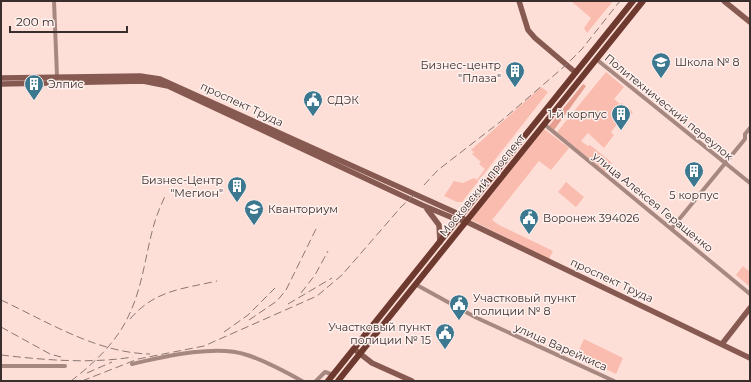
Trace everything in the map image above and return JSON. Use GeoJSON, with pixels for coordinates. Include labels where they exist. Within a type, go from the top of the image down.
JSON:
{"type":"FeatureCollection","features":[{"type":"Feature","properties":{"kind":"main road"},"geometry":{"type":"LineString","coordinates":[[519,1],[528,30],[535,38],[575,72]]}},
{"type":"Feature","properties":{"kind":"main road","name":"Московский проспект"},"geometry":{"type":"LineString","coordinates":[[328,381],[633,1]]}},
{"type":"Feature","properties":{"kind":"main road","name":"Московский проспект"},"geometry":{"type":"LineString","coordinates":[[338,381],[643,1]]}},
{"type":"Feature","properties":{"kind":"main road"},"geometry":{"type":"LineString","coordinates":[[724,1],[750,22]]}},
{"type":"Feature","properties":{"kind":"main road","name":"проспект Труда"},"geometry":{"type":"LineString","coordinates":[[1,78],[57,76],[148,76],[170,82],[213,105],[422,205],[459,217]]}},
{"type":"Feature","properties":{"kind":"main road"},"geometry":{"type":"LineString","coordinates":[[57,76],[57,83]]}},
{"type":"Feature","properties":{"kind":"main road","name":"проспект Труда"},"geometry":{"type":"LineString","coordinates":[[1,84],[143,81],[159,84],[213,105],[459,217],[750,358]]}},
{"type":"Feature","properties":{"kind":"main road"},"geometry":{"type":"LineString","coordinates":[[422,205],[431,212],[439,225],[440,242]]}},
{"type":"Feature","properties":{"kind":"main road"},"geometry":{"type":"LineString","coordinates":[[722,344],[750,308]]}},
{"type":"Feature","properties":{"kind":"main road"},"geometry":{"type":"LineString","coordinates":[[354,349],[372,363],[412,381]]}},
{"type":"Feature","properties":{"kind":"street"},"geometry":{"type":"LineString","coordinates":[[54,1],[57,76]]}},
{"type":"Feature","properties":{"kind":"street","name":"Политехнический переулок"},"geometry":{"type":"LineString","coordinates":[[596,59],[750,183]]}},
{"type":"Feature","properties":{"kind":"street","name":"улица Алексея Геращенко"},"geometry":{"type":"LineString","coordinates":[[544,124],[672,228],[750,294]]}},
{"type":"Feature","properties":{"kind":"street"},"geometry":{"type":"LineString","coordinates":[[672,228],[745,139],[745,134],[750,128]]}},
{"type":"Feature","properties":{"kind":"street","name":"улица Варейкиса"},"geometry":{"type":"LineString","coordinates":[[415,284],[474,317],[614,381]]}},
{"type":"Feature","properties":{"kind":"street"},"geometry":{"type":"LineString","coordinates":[[132,364],[206,350],[239,352],[284,370],[302,381]]}},
{"type":"Feature","properties":{"kind":"street"},"geometry":{"type":"LineString","coordinates":[[1,366],[65,366]]}},
{"type":"Feature","properties":{"kind":"street"},"geometry":{"type":"LineString","coordinates":[[316,381],[325,372],[334,375]]}},
{"type":"Feature","properties":{"kind":"shaded area"},"geometry":{"type":"Polygon","coordinates":[[[571,1],[613,1],[587,33],[584,28],[591,18],[571,1]]]}},
{"type":"Feature","properties":{"kind":"shaded area"},"geometry":{"type":"Polygon","coordinates":[[[606,72],[624,87],[614,99],[620,104],[622,103],[633,112],[622,125],[619,122],[611,132],[614,135],[604,148],[588,133],[581,141],[588,146],[590,145],[611,162],[612,164],[605,172],[557,132],[606,72]]]}},
{"type":"Feature","properties":{"kind":"shaded area"},"geometry":{"type":"Polygon","coordinates":[[[583,84],[586,86],[554,130],[549,126],[583,84]]]}},
{"type":"Feature","properties":{"kind":"shaded area"},"geometry":{"type":"Polygon","coordinates":[[[541,87],[548,92],[462,202],[457,202],[444,196],[454,181],[463,183],[474,178],[477,180],[485,169],[479,164],[481,162],[472,154],[474,152],[471,150],[541,87]]]}},
{"type":"Feature","properties":{"kind":"shaded area"},"geometry":{"type":"Polygon","coordinates":[[[544,129],[569,148],[551,170],[539,161],[492,220],[499,225],[553,251],[549,259],[471,220],[544,129]]]}},
{"type":"Feature","properties":{"kind":"shaded area"},"geometry":{"type":"Polygon","coordinates":[[[566,182],[584,197],[576,207],[558,192],[566,182]]]}},
{"type":"Feature","properties":{"kind":"shaded area"},"geometry":{"type":"Polygon","coordinates":[[[743,266],[750,272],[750,287],[736,275],[743,266]]]}},
{"type":"Feature","properties":{"kind":"shaded area"},"geometry":{"type":"Polygon","coordinates":[[[584,339],[623,358],[616,374],[595,364],[593,367],[575,358],[584,339]]]}},
{"type":"Feature","properties":{"kind":"railway"},"geometry":{"type":"LineString","coordinates":[[424,185],[438,170],[500,122],[566,65],[582,49],[620,1]]}},
{"type":"Feature","properties":{"kind":"railway"},"geometry":{"type":"LineString","coordinates":[[71,381],[103,352],[123,327],[137,296],[154,224],[166,194]]}},
{"type":"Feature","properties":{"kind":"railway"},"geometry":{"type":"LineString","coordinates":[[82,381],[138,359],[204,346],[317,296],[342,275],[401,207],[414,195]]}},
{"type":"Feature","properties":{"kind":"railway"},"geometry":{"type":"LineString","coordinates":[[249,320],[277,301],[286,290],[316,229]]}},
{"type":"Feature","properties":{"kind":"railway"},"geometry":{"type":"LineString","coordinates":[[301,293],[315,275],[328,251]]}},
{"type":"Feature","properties":{"kind":"railway"},"geometry":{"type":"LineString","coordinates":[[288,304],[332,278]]}},
{"type":"Feature","properties":{"kind":"railway"},"geometry":{"type":"LineString","coordinates":[[130,319],[139,309],[159,296],[181,289],[217,281]]}},
{"type":"Feature","properties":{"kind":"railway"},"geometry":{"type":"LineString","coordinates":[[224,332],[248,315],[275,288]]}},
{"type":"Feature","properties":{"kind":"railway"},"geometry":{"type":"LineString","coordinates":[[1,300],[73,335],[92,342],[130,352],[150,354]]}},
{"type":"Feature","properties":{"kind":"railway"},"geometry":{"type":"LineString","coordinates":[[1,327],[50,354],[61,357]]}},
{"type":"Feature","properties":{"kind":"railway"},"geometry":{"type":"LineString","coordinates":[[1,355],[50,360],[84,361],[133,357]]}},
{"type":"Feature","properties":{"kind":"railway"},"geometry":{"type":"LineString","coordinates":[[87,373],[112,362]]}},
{"type":"Feature","properties":{"kind":"place","name":"Школа № 8"},"geometry":{"type":"Point","coordinates":[661,79]}},
{"type":"Feature","properties":{"kind":"place","name":"Бизнес-центр \"Плаза\""},"geometry":{"type":"Point","coordinates":[515,88]}},
{"type":"Feature","properties":{"kind":"place","name":"Элпис"},"geometry":{"type":"Point","coordinates":[34,101]}},
{"type":"Feature","properties":{"kind":"place","name":"СДЭК"},"geometry":{"type":"Point","coordinates":[313,117]}},
{"type":"Feature","properties":{"kind":"place","name":"1-й корпус"},"geometry":{"type":"Point","coordinates":[621,131]}},
{"type":"Feature","properties":{"kind":"place","name":"5 корпус"},"geometry":{"type":"Point","coordinates":[694,188]}},
{"type":"Feature","properties":{"kind":"place","name":"Бизнес-Центр \"Мегион\""},"geometry":{"type":"Point","coordinates":[237,203]}},
{"type":"Feature","properties":{"kind":"place","name":"Кванториум"},"geometry":{"type":"Point","coordinates":[254,226]}},
{"type":"Feature","properties":{"kind":"place","name":"Воронеж 394026"},"geometry":{"type":"Point","coordinates":[529,235]}},
{"type":"Feature","properties":{"kind":"place","name":"Участковый пункт полиции № 8"},"geometry":{"type":"Point","coordinates":[459,321]}},
{"type":"Feature","properties":{"kind":"place","name":"Участковый пункт полиции № 15"},"geometry":{"type":"Point","coordinates":[445,350]}}]}
